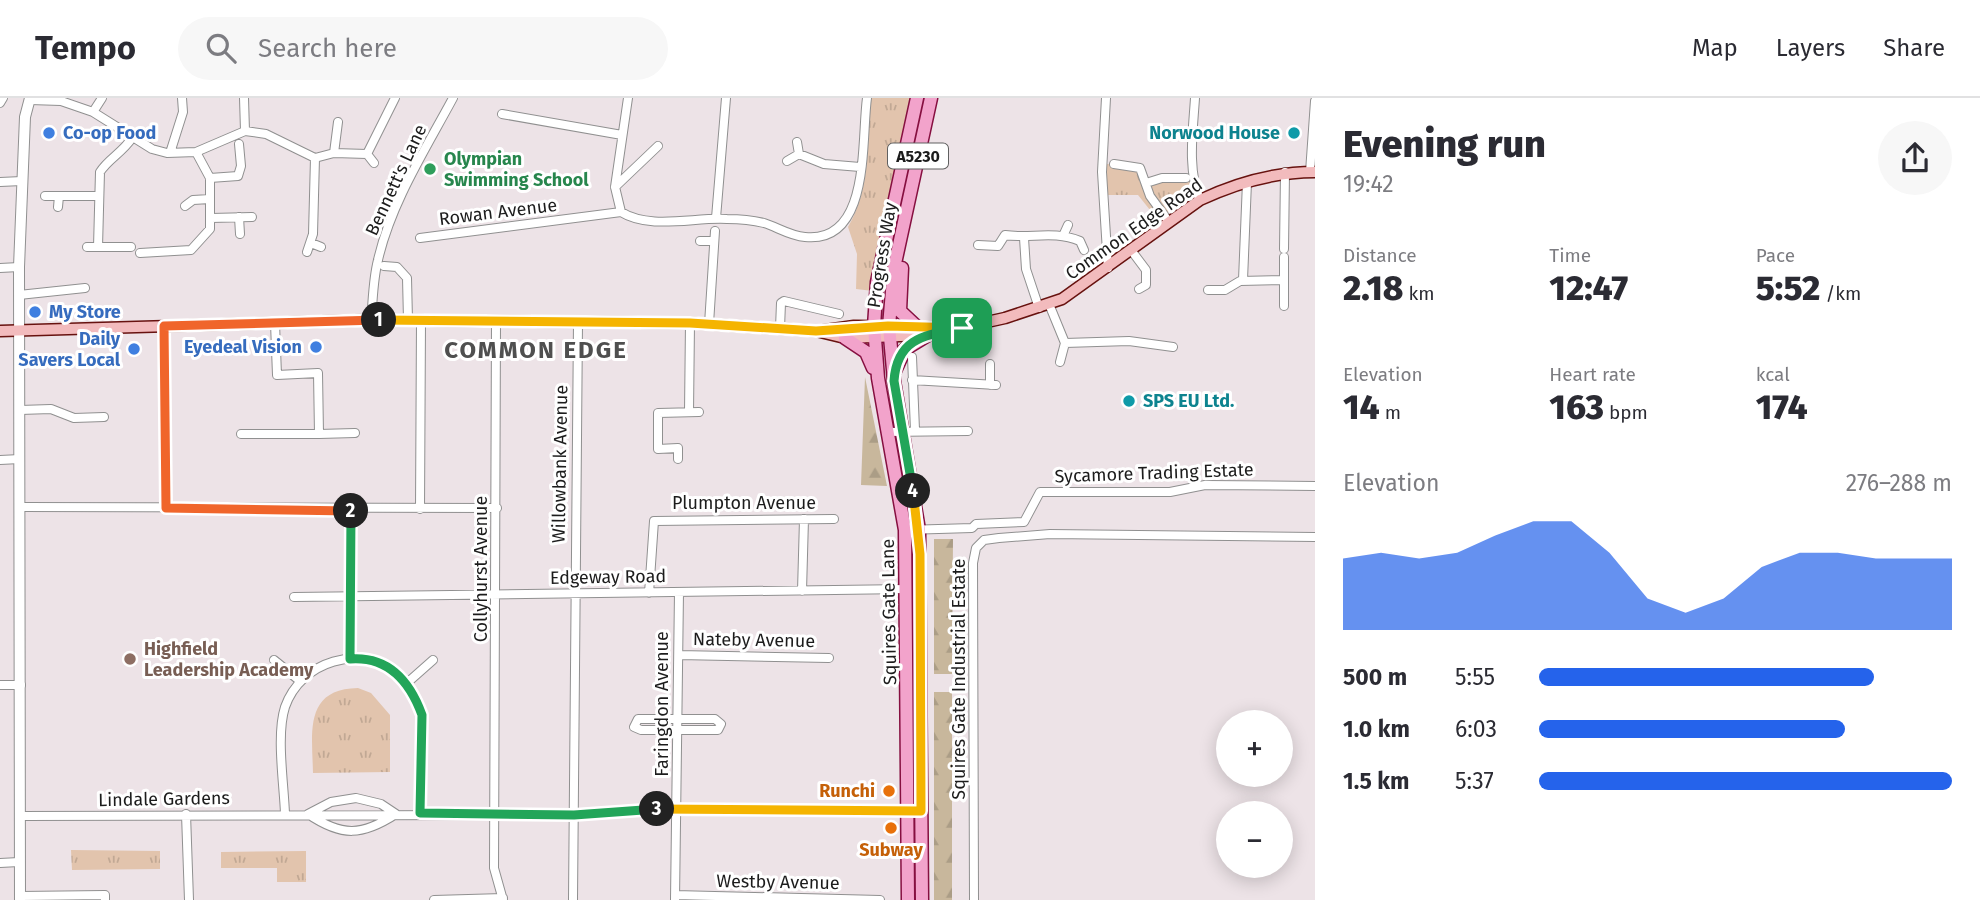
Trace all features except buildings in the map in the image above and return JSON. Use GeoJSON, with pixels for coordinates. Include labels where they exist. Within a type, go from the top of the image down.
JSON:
{"type":"FeatureCollection","features":[{"type":"Feature","properties":{"kind":"main road","name":"Progress Way"},"geometry":{"type":"LineString","coordinates":[[874,332],[877,282],[917,98]]}},
{"type":"Feature","properties":{"kind":"main road","name":"Progress Way"},"geometry":{"type":"LineString","coordinates":[[889,331],[890,296],[900,240],[931,98]]}},
{"type":"Feature","properties":{"kind":"main road","name":"Common Edge Road"},"geometry":{"type":"LineString","coordinates":[[889,331],[928,335],[1044,306],[1073,293],[1200,200],[1247,182],[1285,172],[1312,172]]}},
{"type":"Feature","properties":{"kind":"main road"},"geometry":{"type":"LineString","coordinates":[[900,240],[902,257],[899,306],[902,317],[916,326]]}},
{"type":"Feature","properties":{"kind":"main road","name":"Common Edge Road"},"geometry":{"type":"LineString","coordinates":[[0,331],[372,320],[690,323],[874,332],[916,326],[962,328]]}},
{"type":"Feature","properties":{"kind":"main road","name":"Common Edge Road"},"geometry":{"type":"LineString","coordinates":[[816,331],[845,338],[874,332]]}},
{"type":"Feature","properties":{"kind":"main road","name":"Squires Gate Lane"},"geometry":{"type":"LineString","coordinates":[[889,331],[894,381],[908,430],[919,530],[922,900]]}},
{"type":"Feature","properties":{"kind":"main road","name":"Squires Gate Lane"},"geometry":{"type":"LineString","coordinates":[[874,332],[878,378],[905,530],[908,900]]}},
{"type":"Feature","properties":{"kind":"main road"},"geometry":{"type":"LineString","coordinates":[[894,381],[898,358],[912,342],[928,335]]}},
{"type":"Feature","properties":{"kind":"main road"},"geometry":{"type":"LineString","coordinates":[[845,338],[866,352],[878,378]]}},
{"type":"Feature","properties":{"kind":"street"},"geometry":{"type":"LineString","coordinates":[[0,103],[3,98]]}},
{"type":"Feature","properties":{"kind":"street"},"geometry":{"type":"LineString","coordinates":[[93,112],[102,98]]}},
{"type":"Feature","properties":{"kind":"street"},"geometry":{"type":"LineString","coordinates":[[170,153],[183,112],[182,98]]}},
{"type":"Feature","properties":{"kind":"street"},"geometry":{"type":"LineString","coordinates":[[244,98],[245,131]]}},
{"type":"Feature","properties":{"kind":"street"},"geometry":{"type":"LineString","coordinates":[[367,154],[395,98]]}},
{"type":"Feature","properties":{"kind":"street","name":"Bennett's Lane"},"geometry":{"type":"LineString","coordinates":[[372,320],[377,262],[386,232],[408,181],[453,98]]}},
{"type":"Feature","properties":{"kind":"street"},"geometry":{"type":"LineString","coordinates":[[628,98],[615,187],[621,212],[632,219],[644,220],[716,218],[754,221],[803,237],[822,236],[838,229],[852,210],[860,167],[867,98]]}},
{"type":"Feature","properties":{"kind":"street"},"geometry":{"type":"LineString","coordinates":[[716,218],[726,98]]}},
{"type":"Feature","properties":{"kind":"street"},"geometry":{"type":"LineString","coordinates":[[1106,98],[1102,172],[1108,268]]}},
{"type":"Feature","properties":{"kind":"street"},"geometry":{"type":"LineString","coordinates":[[1195,98],[1192,150],[1195,188],[1200,200]]}},
{"type":"Feature","properties":{"kind":"street"},"geometry":{"type":"LineString","coordinates":[[105,898],[20,898],[22,685],[19,267],[25,117],[30,99],[61,102],[93,112],[152,149],[170,153],[197,152],[245,131],[265,135],[315,158],[334,153],[367,154]]}},
{"type":"Feature","properties":{"kind":"street"},"geometry":{"type":"LineString","coordinates":[[1312,172],[1315,101]]}},
{"type":"Feature","properties":{"kind":"street"},"geometry":{"type":"LineString","coordinates":[[502,114],[622,135]]}},
{"type":"Feature","properties":{"kind":"street"},"geometry":{"type":"LineString","coordinates":[[334,153],[338,121]]}},
{"type":"Feature","properties":{"kind":"street"},"geometry":{"type":"LineString","coordinates":[[98,247],[100,172],[105,164],[121,155],[132,138]]}},
{"type":"Feature","properties":{"kind":"street"},"geometry":{"type":"LineString","coordinates":[[797,142],[799,154]]}},
{"type":"Feature","properties":{"kind":"street"},"geometry":{"type":"LineString","coordinates":[[210,178],[238,176],[241,166],[239,144]]}},
{"type":"Feature","properties":{"kind":"street"},"geometry":{"type":"LineString","coordinates":[[615,187],[658,146]]}},
{"type":"Feature","properties":{"kind":"street"},"geometry":{"type":"LineString","coordinates":[[140,253],[191,250],[210,229],[210,178],[197,152]]}},
{"type":"Feature","properties":{"kind":"street"},"geometry":{"type":"LineString","coordinates":[[367,154],[374,163]]}},
{"type":"Feature","properties":{"kind":"street"},"geometry":{"type":"LineString","coordinates":[[799,154],[824,164],[860,167]]}},
{"type":"Feature","properties":{"kind":"street"},"geometry":{"type":"LineString","coordinates":[[788,161],[799,154]]}},
{"type":"Feature","properties":{"kind":"street"},"geometry":{"type":"LineString","coordinates":[[307,252],[311,243],[315,158]]}},
{"type":"Feature","properties":{"kind":"street"},"geometry":{"type":"LineString","coordinates":[[1114,164],[1137,166],[1150,196],[1170,222]]}},
{"type":"Feature","properties":{"kind":"street"},"geometry":{"type":"LineString","coordinates":[[1283,306],[1285,172]]}},
{"type":"Feature","properties":{"kind":"street"},"geometry":{"type":"LineString","coordinates":[[1146,183],[1162,178],[1186,178]]}},
{"type":"Feature","properties":{"kind":"street"},"geometry":{"type":"LineString","coordinates":[[0,181],[22,181]]}},
{"type":"Feature","properties":{"kind":"street"},"geometry":{"type":"LineString","coordinates":[[1243,280],[1247,182]]}},
{"type":"Feature","properties":{"kind":"street"},"geometry":{"type":"LineString","coordinates":[[45,196],[99,196]]}},
{"type":"Feature","properties":{"kind":"street"},"geometry":{"type":"LineString","coordinates":[[58,207],[59,196]]}},
{"type":"Feature","properties":{"kind":"street"},"geometry":{"type":"LineString","coordinates":[[185,206],[193,200],[210,199]]}},
{"type":"Feature","properties":{"kind":"street","name":"Rowan Avenue"},"geometry":{"type":"LineString","coordinates":[[420,238],[621,212]]}},
{"type":"Feature","properties":{"kind":"street"},"geometry":{"type":"LineString","coordinates":[[239,217],[240,234]]}},
{"type":"Feature","properties":{"kind":"street"},"geometry":{"type":"LineString","coordinates":[[211,218],[252,217]]}},
{"type":"Feature","properties":{"kind":"street"},"geometry":{"type":"LineString","coordinates":[[1000,225],[1005,235]]}},
{"type":"Feature","properties":{"kind":"street"},"geometry":{"type":"LineString","coordinates":[[1063,236],[1068,225]]}},
{"type":"Feature","properties":{"kind":"street"},"geometry":{"type":"LineString","coordinates":[[1005,235],[1024,239],[1049,233],[1080,241],[1084,250]]}},
{"type":"Feature","properties":{"kind":"street"},"geometry":{"type":"LineString","coordinates":[[978,245],[998,246],[1005,235]]}},
{"type":"Feature","properties":{"kind":"street"},"geometry":{"type":"LineString","coordinates":[[700,240],[715,236],[709,324]]}},
{"type":"Feature","properties":{"kind":"street"},"geometry":{"type":"LineString","coordinates":[[1024,239],[1026,269],[1065,343],[1060,362]]}},
{"type":"Feature","properties":{"kind":"street"},"geometry":{"type":"LineString","coordinates":[[311,243],[321,247]]}},
{"type":"Feature","properties":{"kind":"street"},"geometry":{"type":"LineString","coordinates":[[86,247],[131,247]]}},
{"type":"Feature","properties":{"kind":"street"},"geometry":{"type":"LineString","coordinates":[[1131,250],[1146,270],[1146,288]]}},
{"type":"Feature","properties":{"kind":"street"},"geometry":{"type":"LineString","coordinates":[[384,266],[397,267],[407,278],[408,320]]}},
{"type":"Feature","properties":{"kind":"street"},"geometry":{"type":"LineString","coordinates":[[0,268],[19,267]]}},
{"type":"Feature","properties":{"kind":"street"},"geometry":{"type":"LineString","coordinates":[[1208,290],[1225,290],[1243,280],[1284,280]]}},
{"type":"Feature","properties":{"kind":"street"},"geometry":{"type":"LineString","coordinates":[[19,295],[85,288]]}},
{"type":"Feature","properties":{"kind":"street"},"geometry":{"type":"LineString","coordinates":[[780,328],[781,303],[784,301],[839,314]]}},
{"type":"Feature","properties":{"kind":"street"},"geometry":{"type":"LineString","coordinates":[[420,509],[421,321]]}},
{"type":"Feature","properties":{"kind":"street","name":"Collyhurst Avenue"},"geometry":{"type":"LineString","coordinates":[[496,322],[494,868],[503,899]]}},
{"type":"Feature","properties":{"kind":"street","name":"Willowbank Avenue"},"geometry":{"type":"LineString","coordinates":[[573,900],[578,322]]}},
{"type":"Feature","properties":{"kind":"street"},"geometry":{"type":"LineString","coordinates":[[275,323],[277,375],[318,373],[319,434]]}},
{"type":"Feature","properties":{"kind":"street"},"geometry":{"type":"LineString","coordinates":[[689,412],[690,323]]}},
{"type":"Feature","properties":{"kind":"street"},"geometry":{"type":"LineString","coordinates":[[164,326],[166,508]]}},
{"type":"Feature","properties":{"kind":"street"},"geometry":{"type":"LineString","coordinates":[[1065,343],[1130,337],[1173,347]]}},
{"type":"Feature","properties":{"kind":"street","name":"Squires Gate Lane"},"geometry":{"type":"LineString","coordinates":[[908,430],[912,357]]}},
{"type":"Feature","properties":{"kind":"street"},"geometry":{"type":"LineString","coordinates":[[912,380],[993,385],[990,364]]}},
{"type":"Feature","properties":{"kind":"street"},"geometry":{"type":"LineString","coordinates":[[20,410],[51,410],[74,418],[104,417]]}},
{"type":"Feature","properties":{"kind":"street"},"geometry":{"type":"LineString","coordinates":[[658,449],[658,413],[699,412]]}},
{"type":"Feature","properties":{"kind":"street"},"geometry":{"type":"LineString","coordinates":[[887,432],[968,431]]}},
{"type":"Feature","properties":{"kind":"street"},"geometry":{"type":"LineString","coordinates":[[241,434],[355,433]]}},
{"type":"Feature","properties":{"kind":"street"},"geometry":{"type":"LineString","coordinates":[[648,449],[678,448],[678,459]]}},
{"type":"Feature","properties":{"kind":"street"},"geometry":{"type":"LineString","coordinates":[[0,460],[20,460]]}},
{"type":"Feature","properties":{"kind":"street","name":"Sycamore Trading Estate"},"geometry":{"type":"LineString","coordinates":[[919,530],[1024,522],[1040,492],[1170,492],[1205,485],[1315,486]]}},
{"type":"Feature","properties":{"kind":"street"},"geometry":{"type":"LineString","coordinates":[[21,507],[497,508]]}},
{"type":"Feature","properties":{"kind":"street"},"geometry":{"type":"LineString","coordinates":[[350,659],[353,595],[351,509]]}},
{"type":"Feature","properties":{"kind":"street"},"geometry":{"type":"LineString","coordinates":[[802,591],[804,519]]}},
{"type":"Feature","properties":{"kind":"street","name":"Plumpton Avenue"},"geometry":{"type":"LineString","coordinates":[[649,593],[654,521],[834,519]]}},
{"type":"Feature","properties":{"kind":"street"},"geometry":{"type":"LineString","coordinates":[[905,530],[919,530]]}},
{"type":"Feature","properties":{"kind":"street","name":"Squires Gate Industrial Estate"},"geometry":{"type":"LineString","coordinates":[[974,900],[973,563],[976,548],[984,540],[1050,534],[1315,537]]}},
{"type":"Feature","properties":{"kind":"street","name":"Edgeway Road"},"geometry":{"type":"LineString","coordinates":[[295,597],[921,588]]}},
{"type":"Feature","properties":{"kind":"street","name":"Faringdon Avenue"},"geometry":{"type":"LineString","coordinates":[[675,898],[679,593]]}},
{"type":"Feature","properties":{"kind":"street","name":"Nateby Avenue"},"geometry":{"type":"LineString","coordinates":[[679,655],[829,657]]}},
{"type":"Feature","properties":{"kind":"street"},"geometry":{"type":"LineString","coordinates":[[285,814],[282,723],[285,707],[300,681],[311,671],[333,660],[350,659],[378,662],[407,683],[422,715],[420,813]]}},
{"type":"Feature","properties":{"kind":"street"},"geometry":{"type":"LineString","coordinates":[[274,660],[300,681]]}},
{"type":"Feature","properties":{"kind":"street"},"geometry":{"type":"LineString","coordinates":[[407,683],[433,660]]}},
{"type":"Feature","properties":{"kind":"street"},"geometry":{"type":"LineString","coordinates":[[0,685],[22,685]]}},
{"type":"Feature","properties":{"kind":"street"},"geometry":{"type":"LineString","coordinates":[[638,719],[677,719],[715,719],[721,724],[718,730],[638,730],[634,723],[638,719]]}},
{"type":"Feature","properties":{"kind":"street","name":"Lindale Gardens"},"geometry":{"type":"LineString","coordinates":[[308,814],[331,802],[356,798],[381,804],[396,814]]}},
{"type":"Feature","properties":{"kind":"street","name":"Lindale Gardens"},"geometry":{"type":"LineString","coordinates":[[20,816],[420,813],[496,816],[574,815],[678,808],[921,811]]}},
{"type":"Feature","properties":{"kind":"street"},"geometry":{"type":"LineString","coordinates":[[186,814],[190,900]]}},
{"type":"Feature","properties":{"kind":"street","name":"Lindale Gardens"},"geometry":{"type":"LineString","coordinates":[[308,814],[332,829],[352,831],[378,827],[396,814]]}},
{"type":"Feature","properties":{"kind":"street"},"geometry":{"type":"LineString","coordinates":[[0,863],[19,862]]}},
{"type":"Feature","properties":{"kind":"street","name":"Westby Avenue"},"geometry":{"type":"LineString","coordinates":[[675,898],[880,900]]}},
{"type":"Feature","properties":{"kind":"street"},"geometry":{"type":"LineString","coordinates":[[434,900],[503,899]]}},
{"type":"Feature","properties":{"kind":"green space"},"geometry":{"type":"Polygon","coordinates":[[[871,98],[912,98],[873,291],[856,289],[857,254],[848,227],[861,197],[864,181],[871,98]]]}},
{"type":"Feature","properties":{"kind":"green space"},"geometry":{"type":"Polygon","coordinates":[[[1107,164],[1134,165],[1147,183],[1162,178],[1191,178],[1193,191],[1158,220],[1138,195],[1107,195],[1107,164]]]}},
{"type":"Feature","properties":{"kind":"green space"},"geometry":{"type":"Polygon","coordinates":[[[865,377],[887,486],[861,485],[865,377]]]}},
{"type":"Feature","properties":{"kind":"green space"},"geometry":{"type":"Polygon","coordinates":[[[934,539],[953,539],[952,674],[934,674],[934,539]]]}},
{"type":"Feature","properties":{"kind":"green space"},"geometry":{"type":"Polygon","coordinates":[[[358,688],[371,693],[390,715],[390,772],[313,773],[313,728],[320,705],[328,696],[341,690],[358,688]]]}},
{"type":"Feature","properties":{"kind":"green space"},"geometry":{"type":"Polygon","coordinates":[[[934,692],[952,692],[952,900],[934,900],[934,692]]]}},
{"type":"Feature","properties":{"kind":"green space"},"geometry":{"type":"Polygon","coordinates":[[[71,850],[160,851],[160,869],[72,870],[71,850]]]}},
{"type":"Feature","properties":{"kind":"green space"},"geometry":{"type":"Polygon","coordinates":[[[306,851],[306,882],[277,882],[277,868],[221,868],[221,852],[306,851]]]}},
{"type":"Feature","properties":{"kind":"place","name":"Co-op Food"},"geometry":{"type":"Point","coordinates":[49,133]}},
{"type":"Feature","properties":{"kind":"place","name":"Norwood House"},"geometry":{"type":"Point","coordinates":[1294,133]}},
{"type":"Feature","properties":{"kind":"place","name":"Olympian Swimming School"},"geometry":{"type":"Point","coordinates":[430,169]}},
{"type":"Feature","properties":{"kind":"place","name":"My Store"},"geometry":{"type":"Point","coordinates":[35,312]}},
{"type":"Feature","properties":{"kind":"place","name":"Eyedeal Vision"},"geometry":{"type":"Point","coordinates":[316,347]}},
{"type":"Feature","properties":{"kind":"place","name":"Daily Savers Local"},"geometry":{"type":"Point","coordinates":[134,349]}},
{"type":"Feature","properties":{"kind":"place","name":"SPS EU Ltd."},"geometry":{"type":"Point","coordinates":[1129,401]}},
{"type":"Feature","properties":{"kind":"place","name":"Highfield Leadership Academy"},"geometry":{"type":"Point","coordinates":[130,659]}},
{"type":"Feature","properties":{"kind":"place","name":"Runchi"},"geometry":{"type":"Point","coordinates":[889,791]}},
{"type":"Feature","properties":{"kind":"place","name":"Subway"},"geometry":{"type":"Point","coordinates":[891,828]}},
{"type":"Feature","properties":{"kind":"district","name":"COMMON EDGE"},"geometry":{"type":"Point","coordinates":[536,350]}},
{"type":"Feature","properties":{"kind":"route"},"geometry":{"type":"LineString","coordinates":[[372,320],[690,323],[816,331],[888,326],[962,328],[928,335],[912,342],[898,358],[895,367],[894,381],[919,530],[921,811],[678,808],[574,815],[420,813],[422,715],[417,701],[399,674],[378,662],[350,659],[353,595],[351,509],[209,506],[166,508],[164,326],[372,320]]}}]}
